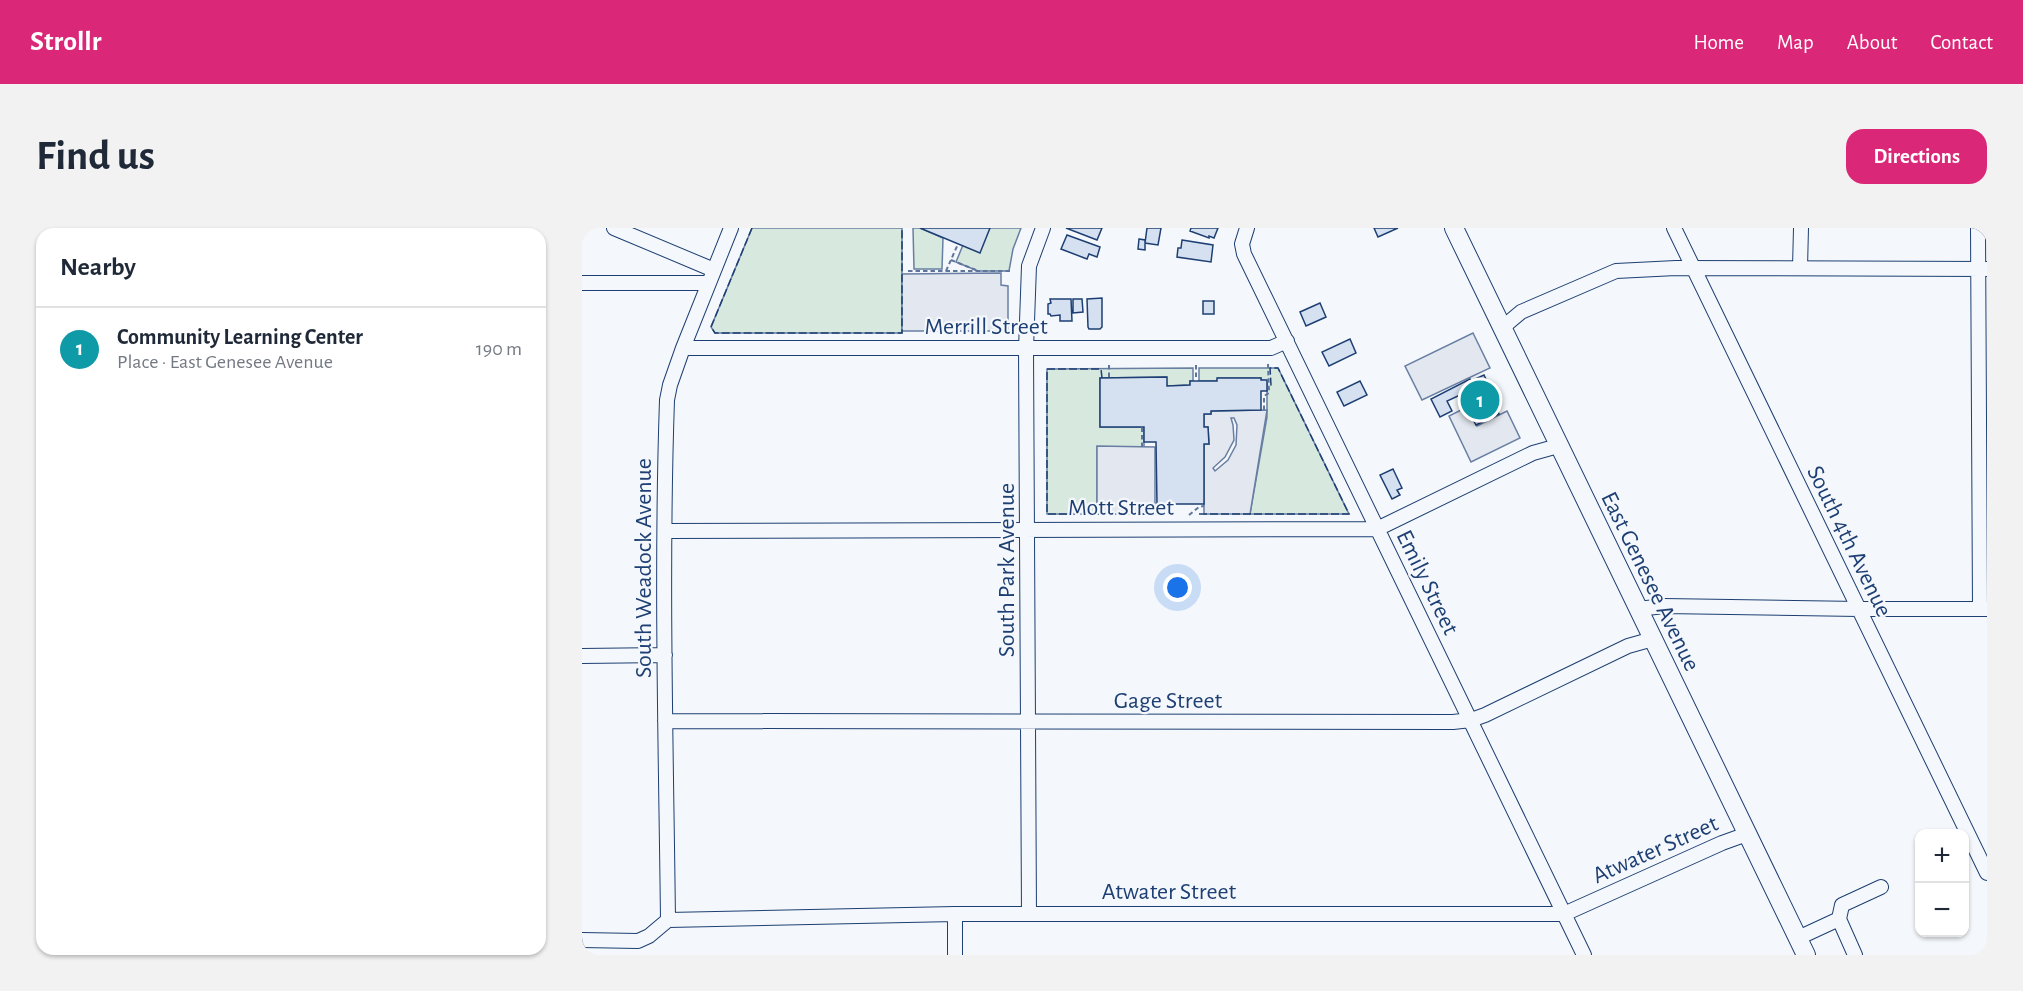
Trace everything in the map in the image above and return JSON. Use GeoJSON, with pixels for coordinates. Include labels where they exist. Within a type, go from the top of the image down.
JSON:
{"type":"FeatureCollection","features":[{"type":"Feature","properties":{"kind":"main road","name":"East Genesee Avenue"},"geometry":{"type":"LineString","coordinates":[[1454,228],[1806,955]]}},
{"type":"Feature","properties":{"kind":"street"},"geometry":{"type":"LineString","coordinates":[[614,228],[714,270]]}},
{"type":"Feature","properties":{"kind":"street","name":"South Weadock Avenue"},"geometry":{"type":"LineString","coordinates":[[668,920],[665,721],[667,400],[683,348],[731,228]]}},
{"type":"Feature","properties":{"kind":"street","name":"South Park Avenue"},"geometry":{"type":"LineString","coordinates":[[1029,914],[1026,349],[1029,266],[1043,228]]}},
{"type":"Feature","properties":{"kind":"street","name":"Emily Street"},"geometry":{"type":"LineString","coordinates":[[1247,228],[1242,244],[1244,254],[1584,955]]}},
{"type":"Feature","properties":{"kind":"street","name":"South 4th Avenue"},"geometry":{"type":"LineString","coordinates":[[1674,228],[1987,873]]}},
{"type":"Feature","properties":{"kind":"street"},"geometry":{"type":"LineString","coordinates":[[1800,268],[1801,228]]}},
{"type":"Feature","properties":{"kind":"street"},"geometry":{"type":"LineString","coordinates":[[1638,609],[1664,606],[1983,609],[1983,269],[1977,253],[1978,228]]}},
{"type":"Feature","properties":{"kind":"street"},"geometry":{"type":"LineString","coordinates":[[1502,327],[1521,312],[1616,270],[1983,269]]}},
{"type":"Feature","properties":{"kind":"street"},"geometry":{"type":"LineString","coordinates":[[582,282],[708,284]]}},
{"type":"Feature","properties":{"kind":"street","name":"Merrill Street"},"geometry":{"type":"LineString","coordinates":[[683,348],[1271,348],[1287,341]]}},
{"type":"Feature","properties":{"kind":"street","name":"Mott Street"},"geometry":{"type":"LineString","coordinates":[[665,531],[1377,529],[1533,453],[1558,446]]}},
{"type":"Feature","properties":{"kind":"street","name":"Gage Street"},"geometry":{"type":"LineString","coordinates":[[665,721],[1454,722],[1485,715],[1628,646],[1653,639]]}},
{"type":"Feature","properties":{"kind":"street"},"geometry":{"type":"LineString","coordinates":[[582,656],[665,655]]}},
{"type":"Feature","properties":{"kind":"street","name":"Atwater Street"},"geometry":{"type":"LineString","coordinates":[[668,920],[955,914],[1564,914],[1747,834]]}},
{"type":"Feature","properties":{"kind":"street"},"geometry":{"type":"LineString","coordinates":[[1855,955],[1839,919],[1842,905],[1881,887]]}},
{"type":"Feature","properties":{"kind":"street"},"geometry":{"type":"LineString","coordinates":[[955,914],[955,955]]}},
{"type":"Feature","properties":{"kind":"street"},"geometry":{"type":"LineString","coordinates":[[1798,938],[1839,919]]}},
{"type":"Feature","properties":{"kind":"street"},"geometry":{"type":"LineString","coordinates":[[582,940],[639,941],[649,936],[668,920]]}},
{"type":"Feature","properties":{"kind":"path"},"geometry":{"type":"LineString","coordinates":[[946,271],[958,244]]}},
{"type":"Feature","properties":{"kind":"path"},"geometry":{"type":"LineString","coordinates":[[951,260],[978,271]]}},
{"type":"Feature","properties":{"kind":"path"},"geometry":{"type":"LineString","coordinates":[[908,271],[1011,271]]}},
{"type":"Feature","properties":{"kind":"path"},"geometry":{"type":"LineString","coordinates":[[1264,410],[1264,396],[1269,393],[1268,364]]}},
{"type":"Feature","properties":{"kind":"path"},"geometry":{"type":"LineString","coordinates":[[1109,365],[1109,378]]}},
{"type":"Feature","properties":{"kind":"path"},"geometry":{"type":"LineString","coordinates":[[1196,365],[1196,381]]}},
{"type":"Feature","properties":{"kind":"path"},"geometry":{"type":"LineString","coordinates":[[1142,447],[1142,428],[1144,428]]}},
{"type":"Feature","properties":{"kind":"path"},"geometry":{"type":"LineString","coordinates":[[1161,515],[1160,507],[1164,504]]}},
{"type":"Feature","properties":{"kind":"path"},"geometry":{"type":"LineString","coordinates":[[1189,515],[1199,507],[1204,507]]}},
{"type":"Feature","properties":{"kind":"shaded area"},"geometry":{"type":"Polygon","coordinates":[[[752,228],[902,228],[902,333],[715,333],[711,327],[752,228]]]}},
{"type":"Feature","properties":{"kind":"shaded area"},"geometry":{"type":"Polygon","coordinates":[[[913,228],[920,228],[943,238],[942,269],[914,269],[913,228]]]}},
{"type":"Feature","properties":{"kind":"shaded area"},"geometry":{"type":"Polygon","coordinates":[[[990,228],[1021,228],[1013,249],[1009,271],[978,271],[956,262],[963,245],[990,228]]]}},
{"type":"Feature","properties":{"kind":"shaded area"},"geometry":{"type":"Polygon","coordinates":[[[1001,273],[1001,285],[1008,286],[1008,331],[902,331],[902,274],[1001,273]]]}},
{"type":"Feature","properties":{"kind":"shaded area"},"geometry":{"type":"Polygon","coordinates":[[[1473,333],[1490,368],[1422,400],[1405,366],[1473,333]]]}},
{"type":"Feature","properties":{"kind":"shaded area"},"geometry":{"type":"Polygon","coordinates":[[[1193,368],[1193,381],[1190,381],[1190,385],[1167,386],[1166,377],[1100,378],[1100,427],[1144,427],[1144,447],[1097,447],[1097,514],[1047,514],[1047,369],[1193,368]]]}},
{"type":"Feature","properties":{"kind":"shaded area"},"geometry":{"type":"Polygon","coordinates":[[[1199,368],[1278,368],[1349,514],[1250,514],[1267,417],[1267,381],[1261,378],[1218,378],[1217,381],[1199,381],[1199,368]]]}},
{"type":"Feature","properties":{"kind":"shaded area"},"geometry":{"type":"Polygon","coordinates":[[[1467,407],[1477,426],[1507,411],[1520,438],[1471,462],[1449,416],[1467,407]]]}},
{"type":"Feature","properties":{"kind":"shaded area"},"geometry":{"type":"Polygon","coordinates":[[[1267,410],[1250,514],[1204,514],[1204,444],[1209,444],[1208,427],[1204,427],[1204,414],[1211,414],[1211,411],[1267,410]],[[1231,418],[1234,440],[1225,457],[1213,468],[1215,471],[1228,460],[1236,445],[1237,425],[1234,418],[1231,418]]]}},
{"type":"Feature","properties":{"kind":"shaded area"},"geometry":{"type":"Polygon","coordinates":[[[1097,446],[1155,447],[1155,514],[1097,514],[1097,446]]]}},
{"type":"Feature","properties":{"kind":"building"},"geometry":{"type":"Polygon","coordinates":[[[920,228],[990,228],[980,253],[920,228]]]}},
{"type":"Feature","properties":{"kind":"building"},"geometry":{"type":"Polygon","coordinates":[[[1066,228],[1102,228],[1097,240],[1066,228]]]}},
{"type":"Feature","properties":{"kind":"building"},"geometry":{"type":"Polygon","coordinates":[[[1147,228],[1161,228],[1158,245],[1145,243],[1147,228]]]}},
{"type":"Feature","properties":{"kind":"building"},"geometry":{"type":"Polygon","coordinates":[[[1191,228],[1218,228],[1214,238],[1209,236],[1209,238],[1190,231],[1191,228]]]}},
{"type":"Feature","properties":{"kind":"building"},"geometry":{"type":"Polygon","coordinates":[[[1374,228],[1398,228],[1378,237],[1374,228]]]}},
{"type":"Feature","properties":{"kind":"building"},"geometry":{"type":"Polygon","coordinates":[[[1067,235],[1100,247],[1097,257],[1089,254],[1087,259],[1061,249],[1067,235]]]}},
{"type":"Feature","properties":{"kind":"building"},"geometry":{"type":"Polygon","coordinates":[[[1139,239],[1145,240],[1145,250],[1138,249],[1139,239]]]}},
{"type":"Feature","properties":{"kind":"building"},"geometry":{"type":"Polygon","coordinates":[[[1182,240],[1213,245],[1211,262],[1177,257],[1182,240]]]}},
{"type":"Feature","properties":{"kind":"building"},"geometry":{"type":"Polygon","coordinates":[[[1102,298],[1102,327],[1089,329],[1087,299],[1102,298]]]}},
{"type":"Feature","properties":{"kind":"building"},"geometry":{"type":"Polygon","coordinates":[[[1050,299],[1071,299],[1072,321],[1060,321],[1060,315],[1048,314],[1050,299]]]}},
{"type":"Feature","properties":{"kind":"building"},"geometry":{"type":"Polygon","coordinates":[[[1073,299],[1082,299],[1083,312],[1073,313],[1073,299]]]}},
{"type":"Feature","properties":{"kind":"building"},"geometry":{"type":"Polygon","coordinates":[[[1203,301],[1214,301],[1214,314],[1203,314],[1203,301]]]}},
{"type":"Feature","properties":{"kind":"building"},"geometry":{"type":"Polygon","coordinates":[[[1320,303],[1326,317],[1306,326],[1300,312],[1320,303]]]}},
{"type":"Feature","properties":{"kind":"building"},"geometry":{"type":"Polygon","coordinates":[[[1350,339],[1356,353],[1329,366],[1322,352],[1350,339]]]}},
{"type":"Feature","properties":{"kind":"building"},"geometry":{"type":"Polygon","coordinates":[[[1484,375],[1497,403],[1495,406],[1499,414],[1476,425],[1460,395],[1447,401],[1452,411],[1440,417],[1431,399],[1470,379],[1471,381],[1484,375]]]}},
{"type":"Feature","properties":{"kind":"building"},"geometry":{"type":"Polygon","coordinates":[[[1167,377],[1167,386],[1190,385],[1190,381],[1217,381],[1217,378],[1267,380],[1267,391],[1261,391],[1261,410],[1211,411],[1211,414],[1204,414],[1204,427],[1208,427],[1209,444],[1204,444],[1204,504],[1157,504],[1156,442],[1144,442],[1144,427],[1100,427],[1100,378],[1167,377]]]}},
{"type":"Feature","properties":{"kind":"building"},"geometry":{"type":"Polygon","coordinates":[[[1360,381],[1367,395],[1344,406],[1337,392],[1360,381]]]}},
{"type":"Feature","properties":{"kind":"building"},"geometry":{"type":"Polygon","coordinates":[[[1393,469],[1402,488],[1397,490],[1400,495],[1392,499],[1380,475],[1393,469]]]}},
{"type":"Feature","properties":{"kind":"fence"},"geometry":{"type":"LineString","coordinates":[[752,228],[711,327],[715,333],[902,333],[902,228]]}},
{"type":"Feature","properties":{"kind":"fence"},"geometry":{"type":"LineString","coordinates":[[1199,514],[1349,514],[1278,368],[1270,368],[1271,385],[1267,385]]}},
{"type":"Feature","properties":{"kind":"fence"},"geometry":{"type":"LineString","coordinates":[[1102,378],[1101,369],[1047,369],[1047,514],[1116,514]]}},
{"type":"Feature","properties":{"kind":"fence"},"geometry":{"type":"LineString","coordinates":[[1130,514],[1157,514],[1157,504]]}},
{"type":"Feature","properties":{"kind":"place","name":"Community Learning Center"},"geometry":{"type":"Point","coordinates":[1480,400]}}]}
